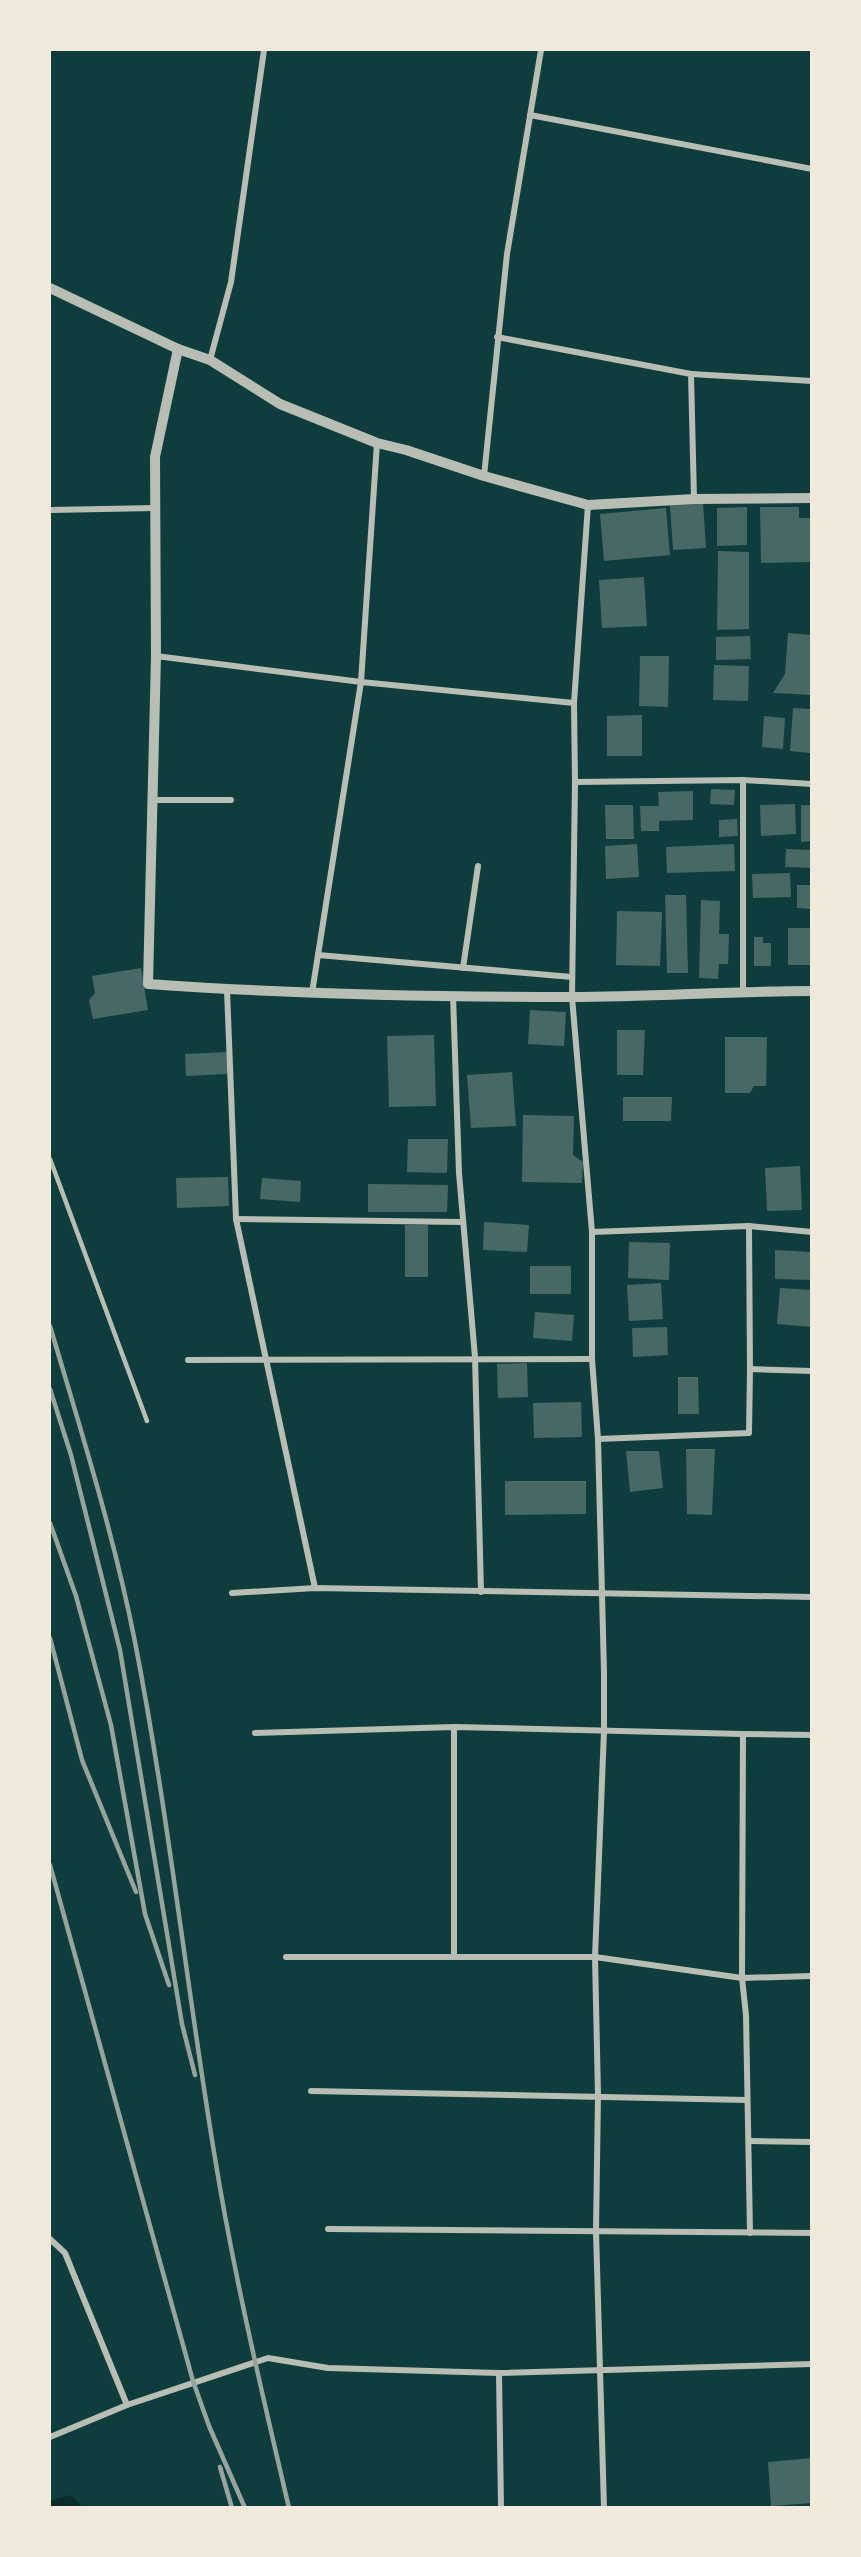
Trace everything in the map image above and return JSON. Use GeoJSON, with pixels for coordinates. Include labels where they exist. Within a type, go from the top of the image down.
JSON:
{"type":"FeatureCollection","features":[{"type":"Feature","properties":{"kind":"street"},"geometry":{"type":"LineString","coordinates":[[210,360],[231,282],[264,50]]}},
{"type":"Feature","properties":{"kind":"street"},"geometry":{"type":"LineString","coordinates":[[484,476],[507,254],[541,50]]}},
{"type":"Feature","properties":{"kind":"street"},"geometry":{"type":"LineString","coordinates":[[530,116],[812,169]]}},
{"type":"Feature","properties":{"kind":"street"},"geometry":{"type":"LineString","coordinates":[[50,288],[178,349],[210,360],[280,404],[377,443],[484,476],[588,504],[693,499],[812,498]]}},
{"type":"Feature","properties":{"kind":"street"},"geometry":{"type":"LineString","coordinates":[[497,337],[691,374],[812,381]]}},
{"type":"Feature","properties":{"kind":"street"},"geometry":{"type":"LineString","coordinates":[[178,349],[155,457],[156,656],[148,984],[312,993],[572,997],[812,991]]}},
{"type":"Feature","properties":{"kind":"street"},"geometry":{"type":"LineString","coordinates":[[691,374],[693,499]]}},
{"type":"Feature","properties":{"kind":"street"},"geometry":{"type":"LineString","coordinates":[[312,993],[361,682],[377,443]]}},
{"type":"Feature","properties":{"kind":"street"},"geometry":{"type":"LineString","coordinates":[[588,504],[574,703],[572,997],[592,1232],[591,1359],[598,1439],[602,1592],[604,1731],[595,1957],[598,2095],[596,2230],[598,2369],[604,2508]]}},
{"type":"Feature","properties":{"kind":"street"},"geometry":{"type":"LineString","coordinates":[[50,510],[155,508]]}},
{"type":"Feature","properties":{"kind":"street"},"geometry":{"type":"LineString","coordinates":[[156,656],[361,682],[574,703]]}},
{"type":"Feature","properties":{"kind":"street"},"geometry":{"type":"LineString","coordinates":[[575,782],[743,780],[812,784]]}},
{"type":"Feature","properties":{"kind":"street"},"geometry":{"type":"LineString","coordinates":[[743,780],[743,991]]}},
{"type":"Feature","properties":{"kind":"street"},"geometry":{"type":"LineString","coordinates":[[152,800],[231,800]]}},
{"type":"Feature","properties":{"kind":"street"},"geometry":{"type":"LineString","coordinates":[[464,968],[478,866]]}},
{"type":"Feature","properties":{"kind":"street"},"geometry":{"type":"LineString","coordinates":[[318,955],[572,977]]}},
{"type":"Feature","properties":{"kind":"street"},"geometry":{"type":"LineString","coordinates":[[227,990],[236,1219],[315,1588]]}},
{"type":"Feature","properties":{"kind":"street"},"geometry":{"type":"LineString","coordinates":[[453,995],[462,1222],[475,1358],[481,1593]]}},
{"type":"Feature","properties":{"kind":"street"},"geometry":{"type":"LineString","coordinates":[[236,1219],[462,1222]]}},
{"type":"Feature","properties":{"kind":"street"},"geometry":{"type":"LineString","coordinates":[[592,1232],[749,1227],[812,1232]]}},
{"type":"Feature","properties":{"kind":"street"},"geometry":{"type":"LineString","coordinates":[[598,1439],[749,1433],[749,1227]]}},
{"type":"Feature","properties":{"kind":"street"},"geometry":{"type":"LineString","coordinates":[[188,1360],[591,1359]]}},
{"type":"Feature","properties":{"kind":"street"},"geometry":{"type":"LineString","coordinates":[[750,1369],[812,1371]]}},
{"type":"Feature","properties":{"kind":"street"},"geometry":{"type":"LineString","coordinates":[[232,1593],[315,1588],[481,1593],[602,1592],[812,1597]]}},
{"type":"Feature","properties":{"kind":"street"},"geometry":{"type":"LineString","coordinates":[[454,1727],[454,1957]]}},
{"type":"Feature","properties":{"kind":"street"},"geometry":{"type":"LineString","coordinates":[[255,1733],[454,1727],[812,1735]]}},
{"type":"Feature","properties":{"kind":"street"},"geometry":{"type":"LineString","coordinates":[[743,1734],[742,1978],[746,2015],[750,2141],[750,2233]]}},
{"type":"Feature","properties":{"kind":"street"},"geometry":{"type":"LineString","coordinates":[[286,1957],[595,1957],[742,1978],[812,1976]]}},
{"type":"Feature","properties":{"kind":"street"},"geometry":{"type":"LineString","coordinates":[[311,2091],[598,2095],[747,2100]]}},
{"type":"Feature","properties":{"kind":"street"},"geometry":{"type":"LineString","coordinates":[[750,2141],[812,2142]]}},
{"type":"Feature","properties":{"kind":"street"},"geometry":{"type":"LineString","coordinates":[[328,2229],[812,2233]]}},
{"type":"Feature","properties":{"kind":"street"},"geometry":{"type":"LineString","coordinates":[[50,2239],[65,2253],[127,2404]]}},
{"type":"Feature","properties":{"kind":"street"},"geometry":{"type":"LineString","coordinates":[[50,2437],[127,2404],[268,2358],[327,2368],[499,2373],[812,2364]]}},
{"type":"Feature","properties":{"kind":"street"},"geometry":{"type":"LineString","coordinates":[[499,2373],[501,2508]]}},
{"type":"Feature","properties":{"kind":"lane"},"geometry":{"type":"LineString","coordinates":[[50,1159],[147,1420]]}},
{"type":"Feature","properties":{"kind":"water"},"geometry":{"type":"Polygon","coordinates":[[[70,2495],[83,2507],[50,2507],[50,2501],[70,2495]]]}},
{"type":"Feature","properties":{"kind":"building"},"geometry":{"type":"Polygon","coordinates":[[[703,502],[706,548],[673,550],[670,505],[703,502]]]}},
{"type":"Feature","properties":{"kind":"building"},"geometry":{"type":"Polygon","coordinates":[[[747,507],[747,545],[717,546],[717,508],[747,507]]]}},
{"type":"Feature","properties":{"kind":"building"},"geometry":{"type":"Polygon","coordinates":[[[760,507],[799,507],[799,518],[810,518],[811,562],[761,563],[760,507]]]}},
{"type":"Feature","properties":{"kind":"building"},"geometry":{"type":"Polygon","coordinates":[[[666,508],[670,555],[604,561],[600,514],[666,508]]]}},
{"type":"Feature","properties":{"kind":"building"},"geometry":{"type":"Polygon","coordinates":[[[718,551],[749,552],[749,629],[717,630],[718,551]]]}},
{"type":"Feature","properties":{"kind":"building"},"geometry":{"type":"Polygon","coordinates":[[[644,577],[647,626],[602,628],[599,580],[644,577]]]}},
{"type":"Feature","properties":{"kind":"building"},"geometry":{"type":"Polygon","coordinates":[[[788,633],[812,635],[812,695],[773,693],[785,674],[788,633]]]}},
{"type":"Feature","properties":{"kind":"building"},"geometry":{"type":"Polygon","coordinates":[[[750,636],[751,659],[716,660],[716,637],[750,636]]]}},
{"type":"Feature","properties":{"kind":"building"},"geometry":{"type":"Polygon","coordinates":[[[640,656],[669,656],[668,707],[639,706],[640,656]]]}},
{"type":"Feature","properties":{"kind":"building"},"geometry":{"type":"Polygon","coordinates":[[[714,665],[749,666],[748,701],[713,700],[714,665]]]}},
{"type":"Feature","properties":{"kind":"building"},"geometry":{"type":"Polygon","coordinates":[[[793,708],[812,709],[810,753],[790,751],[793,708]]]}},
{"type":"Feature","properties":{"kind":"building"},"geometry":{"type":"Polygon","coordinates":[[[642,715],[642,756],[607,756],[607,716],[642,715]]]}},
{"type":"Feature","properties":{"kind":"building"},"geometry":{"type":"Polygon","coordinates":[[[764,716],[785,718],[783,749],[762,747],[764,716]]]}},
{"type":"Feature","properties":{"kind":"building"},"geometry":{"type":"Polygon","coordinates":[[[711,789],[735,790],[734,805],[710,804],[711,789]]]}},
{"type":"Feature","properties":{"kind":"building"},"geometry":{"type":"Polygon","coordinates":[[[693,791],[693,820],[659,821],[659,831],[641,831],[640,806],[659,806],[658,792],[693,791]]]}},
{"type":"Feature","properties":{"kind":"building"},"geometry":{"type":"Polygon","coordinates":[[[795,804],[796,834],[761,836],[760,805],[795,804]]]}},
{"type":"Feature","properties":{"kind":"building"},"geometry":{"type":"Polygon","coordinates":[[[605,805],[633,805],[634,839],[606,839],[605,805]]]}},
{"type":"Feature","properties":{"kind":"building"},"geometry":{"type":"Polygon","coordinates":[[[801,805],[812,805],[812,841],[801,842],[801,805]]]}},
{"type":"Feature","properties":{"kind":"building"},"geometry":{"type":"Polygon","coordinates":[[[737,819],[738,836],[719,837],[719,820],[737,819]]]}},
{"type":"Feature","properties":{"kind":"building"},"geometry":{"type":"Polygon","coordinates":[[[637,844],[639,877],[606,879],[605,846],[637,844]]]}},
{"type":"Feature","properties":{"kind":"building"},"geometry":{"type":"Polygon","coordinates":[[[734,844],[735,871],[667,873],[666,847],[734,844]]]}},
{"type":"Feature","properties":{"kind":"building"},"geometry":{"type":"Polygon","coordinates":[[[786,849],[812,850],[812,868],[785,867],[786,849]]]}},
{"type":"Feature","properties":{"kind":"building"},"geometry":{"type":"Polygon","coordinates":[[[790,873],[791,897],[753,898],[752,874],[790,873]]]}},
{"type":"Feature","properties":{"kind":"building"},"geometry":{"type":"Polygon","coordinates":[[[797,885],[812,885],[812,909],[797,908],[797,885]]]}},
{"type":"Feature","properties":{"kind":"building"},"geometry":{"type":"Polygon","coordinates":[[[665,895],[686,895],[688,973],[667,973],[665,895]]]}},
{"type":"Feature","properties":{"kind":"building"},"geometry":{"type":"Polygon","coordinates":[[[701,900],[720,901],[719,934],[729,934],[728,964],[719,964],[718,979],[699,978],[701,900]]]}},
{"type":"Feature","properties":{"kind":"building"},"geometry":{"type":"Polygon","coordinates":[[[617,911],[662,912],[660,966],[616,965],[617,911]]]}},
{"type":"Feature","properties":{"kind":"building"},"geometry":{"type":"Polygon","coordinates":[[[788,928],[810,928],[810,965],[788,965],[788,928]]]}},
{"type":"Feature","properties":{"kind":"building"},"geometry":{"type":"Polygon","coordinates":[[[754,937],[763,937],[763,943],[771,943],[771,966],[754,966],[754,937]]]}},
{"type":"Feature","properties":{"kind":"building"},"geometry":{"type":"Polygon","coordinates":[[[141,968],[148,1010],[93,1019],[89,1000],[95,993],[92,976],[141,968]]]}},
{"type":"Feature","properties":{"kind":"building"},"geometry":{"type":"Polygon","coordinates":[[[530,1010],[566,1012],[564,1046],[528,1044],[530,1010]]]}},
{"type":"Feature","properties":{"kind":"building"},"geometry":{"type":"Polygon","coordinates":[[[617,1030],[645,1030],[643,1075],[617,1075],[617,1030]]]}},
{"type":"Feature","properties":{"kind":"building"},"geometry":{"type":"Polygon","coordinates":[[[434,1035],[436,1106],[389,1107],[387,1036],[434,1035]]]}},
{"type":"Feature","properties":{"kind":"building"},"geometry":{"type":"Polygon","coordinates":[[[725,1037],[767,1037],[766,1086],[754,1086],[750,1093],[725,1093],[725,1037]]]}},
{"type":"Feature","properties":{"kind":"building"},"geometry":{"type":"Polygon","coordinates":[[[227,1052],[228,1074],[186,1076],[185,1054],[227,1052]]]}},
{"type":"Feature","properties":{"kind":"building"},"geometry":{"type":"Polygon","coordinates":[[[512,1072],[516,1126],[471,1128],[467,1075],[512,1072]]]}},
{"type":"Feature","properties":{"kind":"building"},"geometry":{"type":"Polygon","coordinates":[[[623,1097],[672,1097],[671,1121],[623,1121],[623,1097]]]}},
{"type":"Feature","properties":{"kind":"building"},"geometry":{"type":"Polygon","coordinates":[[[523,1115],[574,1116],[573,1155],[583,1162],[582,1183],[522,1182],[523,1115]]]}},
{"type":"Feature","properties":{"kind":"building"},"geometry":{"type":"Polygon","coordinates":[[[408,1139],[448,1139],[447,1173],[407,1172],[408,1139]]]}},
{"type":"Feature","properties":{"kind":"building"},"geometry":{"type":"Polygon","coordinates":[[[800,1166],[802,1210],[767,1211],[765,1168],[800,1166]]]}},
{"type":"Feature","properties":{"kind":"building"},"geometry":{"type":"Polygon","coordinates":[[[228,1177],[229,1206],[177,1208],[176,1178],[228,1177]]]}},
{"type":"Feature","properties":{"kind":"building"},"geometry":{"type":"Polygon","coordinates":[[[262,1178],[301,1181],[300,1202],[260,1199],[262,1178]]]}},
{"type":"Feature","properties":{"kind":"building"},"geometry":{"type":"Polygon","coordinates":[[[368,1184],[448,1185],[447,1212],[368,1212],[368,1184]]]}},
{"type":"Feature","properties":{"kind":"building"},"geometry":{"type":"Polygon","coordinates":[[[484,1222],[529,1225],[527,1252],[483,1250],[484,1222]]]}},
{"type":"Feature","properties":{"kind":"building"},"geometry":{"type":"Polygon","coordinates":[[[405,1225],[428,1225],[428,1277],[405,1277],[405,1225]]]}},
{"type":"Feature","properties":{"kind":"building"},"geometry":{"type":"Polygon","coordinates":[[[629,1242],[670,1243],[669,1280],[628,1278],[629,1242]]]}},
{"type":"Feature","properties":{"kind":"building"},"geometry":{"type":"Polygon","coordinates":[[[775,1250],[812,1252],[812,1280],[775,1279],[775,1250]]]}},
{"type":"Feature","properties":{"kind":"building"},"geometry":{"type":"Polygon","coordinates":[[[530,1266],[571,1266],[571,1294],[530,1294],[530,1266]]]}},
{"type":"Feature","properties":{"kind":"building"},"geometry":{"type":"Polygon","coordinates":[[[661,1283],[663,1319],[629,1321],[627,1285],[661,1283]]]}},
{"type":"Feature","properties":{"kind":"building"},"geometry":{"type":"Polygon","coordinates":[[[780,1288],[812,1290],[812,1327],[777,1324],[780,1288]]]}},
{"type":"Feature","properties":{"kind":"building"},"geometry":{"type":"Polygon","coordinates":[[[535,1312],[574,1315],[572,1341],[533,1338],[535,1312]]]}},
{"type":"Feature","properties":{"kind":"building"},"geometry":{"type":"Polygon","coordinates":[[[667,1327],[668,1355],[633,1357],[632,1328],[667,1327]]]}},
{"type":"Feature","properties":{"kind":"building"},"geometry":{"type":"Polygon","coordinates":[[[527,1363],[528,1397],[498,1398],[497,1364],[527,1363]]]}},
{"type":"Feature","properties":{"kind":"building"},"geometry":{"type":"Polygon","coordinates":[[[678,1377],[698,1377],[699,1414],[678,1414],[678,1377]]]}},
{"type":"Feature","properties":{"kind":"building"},"geometry":{"type":"Polygon","coordinates":[[[581,1402],[582,1437],[534,1438],[533,1403],[581,1402]]]}},
{"type":"Feature","properties":{"kind":"building"},"geometry":{"type":"Polygon","coordinates":[[[686,1449],[715,1449],[712,1515],[687,1514],[686,1449]]]}},
{"type":"Feature","properties":{"kind":"building"},"geometry":{"type":"Polygon","coordinates":[[[626,1451],[659,1451],[663,1488],[630,1492],[626,1451]]]}},
{"type":"Feature","properties":{"kind":"building"},"geometry":{"type":"Polygon","coordinates":[[[505,1481],[586,1481],[586,1514],[505,1515],[505,1481]]]}},
{"type":"Feature","properties":{"kind":"building"},"geometry":{"type":"Polygon","coordinates":[[[812,2458],[812,2503],[771,2506],[768,2462],[812,2458]]]}},
{"type":"Feature","properties":{"kind":"railway"},"geometry":{"type":"LineString","coordinates":[[50,1326],[85,1444],[127,1602],[147,1705],[222,2197],[248,2330],[289,2508]]}},
{"type":"Feature","properties":{"kind":"railway"},"geometry":{"type":"LineString","coordinates":[[50,1389],[71,1455],[120,1650],[182,2024],[195,2075]]}},
{"type":"Feature","properties":{"kind":"railway"},"geometry":{"type":"LineString","coordinates":[[50,1523],[76,1596],[111,1725],[145,1914],[169,1985]]}},
{"type":"Feature","properties":{"kind":"railway"},"geometry":{"type":"LineString","coordinates":[[50,1638],[82,1760],[136,1892]]}},
{"type":"Feature","properties":{"kind":"railway"},"geometry":{"type":"LineString","coordinates":[[50,1865],[193,2381],[209,2426],[245,2508]]}},
{"type":"Feature","properties":{"kind":"railway"},"geometry":{"type":"LineString","coordinates":[[220,2467],[232,2508]]}}]}
